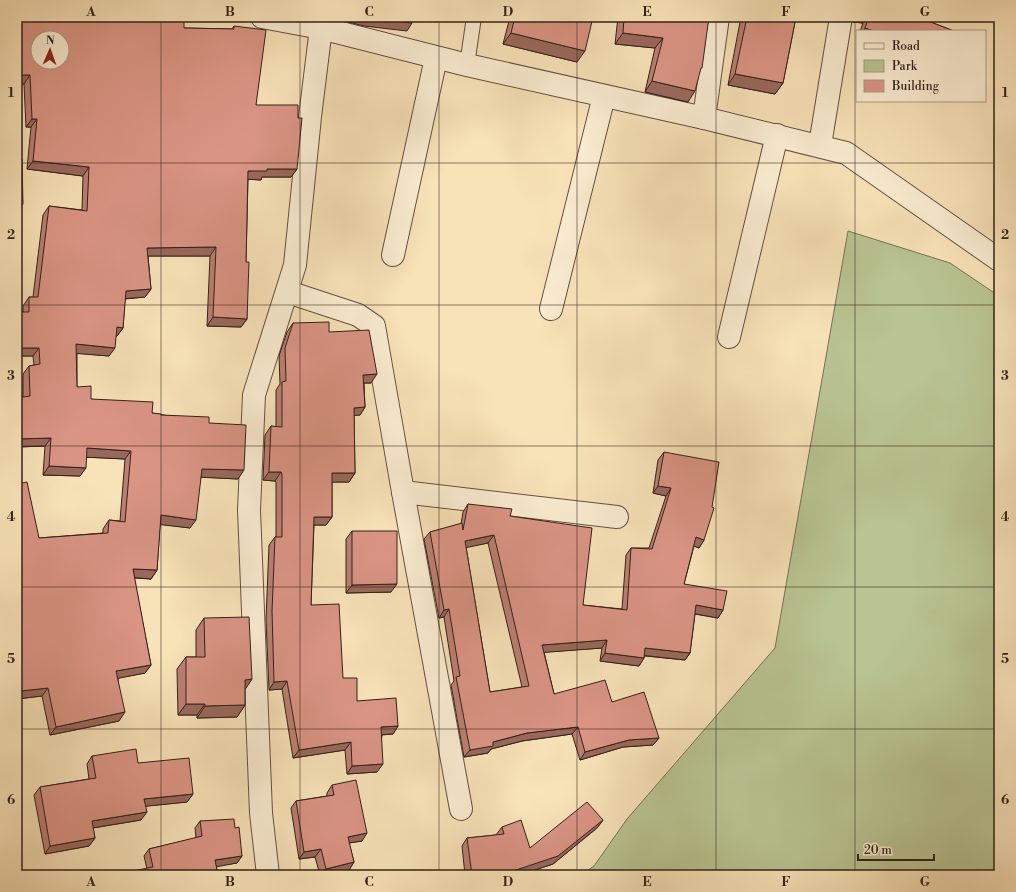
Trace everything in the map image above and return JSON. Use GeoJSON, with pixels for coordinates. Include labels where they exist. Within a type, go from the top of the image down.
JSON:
{"type":"FeatureCollection","features":[{"type":"Feature","properties":{"kind":"street"},"geometry":{"type":"LineString","coordinates":[[262,17],[321,28],[436,58],[704,118],[820,145],[846,153],[999,260]]}},
{"type":"Feature","properties":{"kind":"street"},"geometry":{"type":"LineString","coordinates":[[704,118],[718,17]]}},
{"type":"Feature","properties":{"kind":"street"},"geometry":{"type":"LineString","coordinates":[[820,145],[841,17]]}},
{"type":"Feature","properties":{"kind":"street"},"geometry":{"type":"LineString","coordinates":[[268,875],[261,813],[249,510],[254,395],[288,292],[295,265],[310,117],[321,28]]}},
{"type":"Feature","properties":{"kind":"street"},"geometry":{"type":"LineString","coordinates":[[392,255],[436,58]]}},
{"type":"Feature","properties":{"kind":"street"},"geometry":{"type":"LineString","coordinates":[[551,309],[604,96]]}},
{"type":"Feature","properties":{"kind":"street"},"geometry":{"type":"LineString","coordinates":[[729,337],[777,136]]}},
{"type":"Feature","properties":{"kind":"street"},"geometry":{"type":"LineString","coordinates":[[288,292],[358,315],[374,326],[461,810]]}},
{"type":"Feature","properties":{"kind":"street"},"geometry":{"type":"LineString","coordinates":[[403,492],[617,517]]}},
{"type":"Feature","properties":{"kind":"lane"},"geometry":{"type":"LineString","coordinates":[[467,65],[474,17]]}},
{"type":"Feature","properties":{"kind":"green space"},"geometry":{"type":"Polygon","coordinates":[[[848,231],[950,263],[999,296],[999,875],[581,875],[594,866],[627,819],[775,648],[848,231]]]}},
{"type":"Feature","properties":{"kind":"building"},"geometry":{"type":"Polygon","coordinates":[[[17,17],[184,17],[184,28],[234,29],[234,26],[266,30],[256,105],[298,105],[298,118],[302,118],[297,169],[267,169],[267,171],[248,171],[246,262],[249,262],[247,319],[213,317],[216,247],[147,248],[151,289],[126,291],[123,328],[117,327],[115,348],[76,344],[77,387],[91,386],[91,399],[153,402],[152,413],[161,415],[209,417],[209,423],[246,425],[244,470],[202,469],[196,520],[161,515],[157,570],[133,569],[151,665],[116,671],[125,712],[56,727],[48,688],[21,691],[17,660],[17,484],[27,482],[39,538],[108,533],[109,520],[125,522],[131,451],[87,448],[86,468],[49,466],[51,438],[17,439],[17,398],[30,396],[29,366],[40,364],[39,348],[19,348],[18,312],[29,312],[29,297],[38,297],[49,206],[87,211],[89,167],[33,161],[37,119],[32,119],[30,75],[17,75],[17,17]]]}},
{"type":"Feature","properties":{"kind":"building"},"geometry":{"type":"Polygon","coordinates":[[[366,17],[413,17],[412,23],[366,17]]]}},
{"type":"Feature","properties":{"kind":"building"},"geometry":{"type":"Polygon","coordinates":[[[515,17],[593,17],[585,51],[511,33],[515,17]]]}},
{"type":"Feature","properties":{"kind":"building"},"geometry":{"type":"Polygon","coordinates":[[[624,17],[709,17],[702,68],[695,91],[652,81],[663,38],[623,33],[624,17]]]}},
{"type":"Feature","properties":{"kind":"building"},"geometry":{"type":"Polygon","coordinates":[[[747,17],[796,17],[783,83],[735,74],[747,17]]]}},
{"type":"Feature","properties":{"kind":"building"},"geometry":{"type":"Polygon","coordinates":[[[869,17],[920,17],[951,30],[871,30],[865,28],[869,17]]]}},
{"type":"Feature","properties":{"kind":"building"},"geometry":{"type":"Polygon","coordinates":[[[17,159],[22,159],[23,204],[17,204],[17,159]]]}},
{"type":"Feature","properties":{"kind":"building"},"geometry":{"type":"Polygon","coordinates":[[[329,322],[329,332],[369,330],[377,374],[363,375],[365,407],[354,408],[355,473],[332,473],[332,517],[314,517],[311,605],[339,604],[343,678],[357,678],[357,701],[396,698],[398,726],[381,727],[383,764],[352,766],[351,742],[299,750],[287,681],[274,682],[272,611],[275,537],[282,537],[282,474],[281,472],[269,472],[271,426],[282,427],[282,382],[286,381],[285,348],[293,323],[329,322]]]}},
{"type":"Feature","properties":{"kind":"building"},"geometry":{"type":"Polygon","coordinates":[[[664,452],[719,462],[712,507],[714,508],[704,540],[696,537],[684,584],[727,591],[723,610],[696,605],[690,653],[645,648],[644,658],[605,653],[607,640],[542,645],[554,694],[605,680],[612,702],[644,692],[659,738],[629,740],[585,752],[578,727],[527,733],[493,742],[493,746],[470,750],[456,677],[460,676],[449,609],[444,610],[430,532],[462,523],[463,530],[468,504],[512,509],[510,516],[592,528],[583,605],[627,610],[631,548],[652,549],[671,488],[658,486],[664,452]],[[494,535],[465,541],[490,692],[529,686],[494,535]]]}},
{"type":"Feature","properties":{"kind":"building"},"geometry":{"type":"Polygon","coordinates":[[[352,531],[397,531],[397,584],[352,585],[352,531]]]}},
{"type":"Feature","properties":{"kind":"building"},"geometry":{"type":"Polygon","coordinates":[[[249,617],[252,679],[245,680],[245,705],[205,706],[205,704],[186,704],[186,657],[205,657],[204,618],[249,617]]]}},
{"type":"Feature","properties":{"kind":"building"},"geometry":{"type":"Polygon","coordinates":[[[136,749],[138,763],[189,758],[193,794],[144,799],[147,812],[92,821],[95,838],[50,846],[40,787],[96,778],[92,756],[136,749]]]}},
{"type":"Feature","properties":{"kind":"building"},"geometry":{"type":"Polygon","coordinates":[[[356,780],[367,833],[348,837],[354,862],[326,869],[321,849],[304,852],[296,801],[334,795],[332,785],[356,780]]]}},
{"type":"Feature","properties":{"kind":"building"},"geometry":{"type":"Polygon","coordinates":[[[587,802],[603,820],[558,856],[501,875],[472,875],[467,838],[504,834],[502,827],[521,820],[530,848],[587,802]]]}},
{"type":"Feature","properties":{"kind":"building"},"geometry":{"type":"Polygon","coordinates":[[[234,819],[235,828],[239,827],[242,856],[215,860],[218,875],[117,874],[153,867],[149,849],[202,836],[200,821],[234,819]]]}}]}
